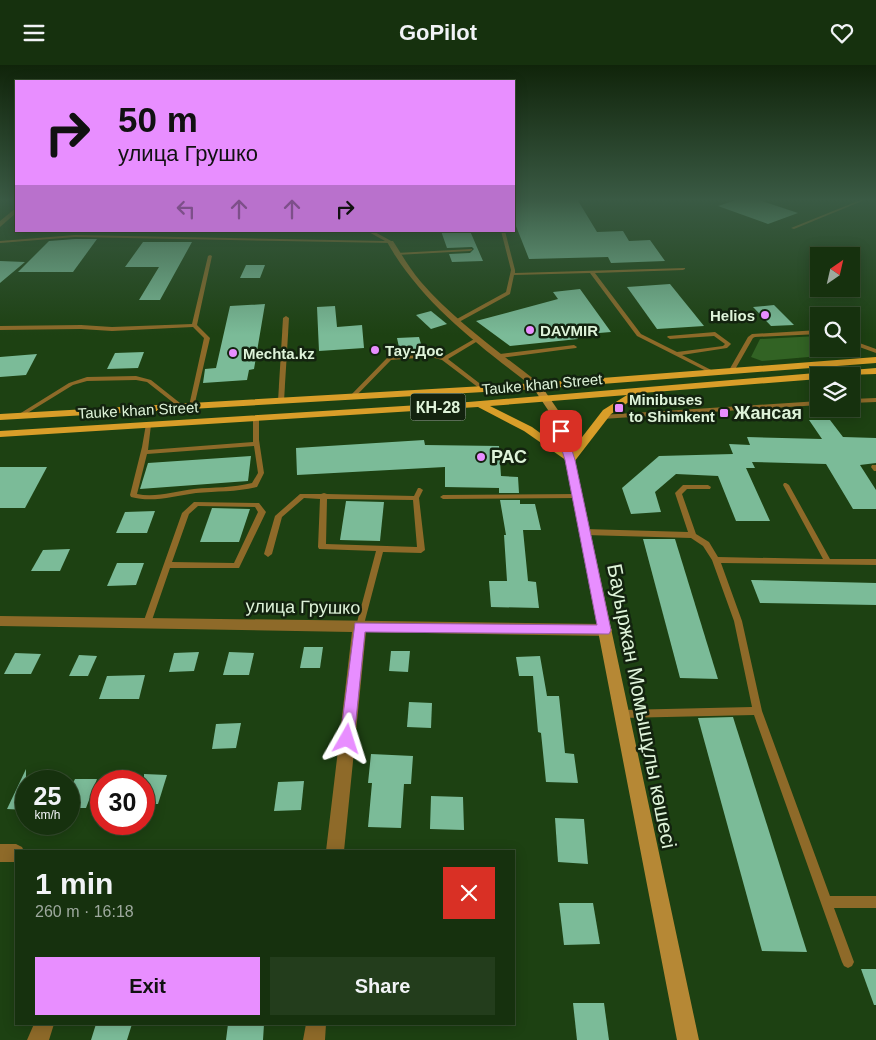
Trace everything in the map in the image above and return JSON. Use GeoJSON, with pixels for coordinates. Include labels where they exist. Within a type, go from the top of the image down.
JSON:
{"type":"FeatureCollection","features":[{"type":"Feature","properties":{"kind":"main road","name":"Tauke khan Street"},"geometry":{"type":"LineString","coordinates":[[0,417],[352,397],[481,387],[537,386],[876,360]]}},
{"type":"Feature","properties":{"kind":"main road","name":"Tauke khan Street"},"geometry":{"type":"LineString","coordinates":[[0,434],[478,404],[876,371]]}},
{"type":"Feature","properties":{"kind":"main road"},"geometry":{"type":"LineString","coordinates":[[478,404],[528,429],[570,460],[602,417],[641,390]]}},
{"type":"Feature","properties":{"kind":"street"},"geometry":{"type":"LineString","coordinates":[[392,244],[402,264],[456,321],[537,386]]}},
{"type":"Feature","properties":{"kind":"street","name":"Бауыржан Момышұлы көшесі"},"geometry":{"type":"LineString","coordinates":[[537,386],[547,398],[557,416],[570,460],[688,1040]]}},
{"type":"Feature","properties":{"kind":"street","name":"улица Грушко"},"geometry":{"type":"LineString","coordinates":[[0,621],[605,630]]}},
{"type":"Feature","properties":{"kind":"street"},"geometry":{"type":"LineString","coordinates":[[335,850],[360,627]]}},
{"type":"Feature","properties":{"kind":"street"},"geometry":{"type":"LineString","coordinates":[[0,853],[15,853]]}},
{"type":"Feature","properties":{"kind":"street"},"geometry":{"type":"LineString","coordinates":[[38,1040],[44,1025]]}},
{"type":"Feature","properties":{"kind":"street"},"geometry":{"type":"LineString","coordinates":[[314,1040],[316,1025]]}},
{"type":"Feature","properties":{"kind":"lane"},"geometry":{"type":"LineString","coordinates":[[456,321],[508,293],[512,274],[512,260],[507,244]]}},
{"type":"Feature","properties":{"kind":"lane"},"geometry":{"type":"LineString","coordinates":[[396,254],[470,250]]}},
{"type":"Feature","properties":{"kind":"lane"},"geometry":{"type":"LineString","coordinates":[[194,325],[210,256]]}},
{"type":"Feature","properties":{"kind":"lane"},"geometry":{"type":"LineString","coordinates":[[512,274],[683,269]]}},
{"type":"Feature","properties":{"kind":"lane"},"geometry":{"type":"LineString","coordinates":[[591,271],[639,335],[714,373]]}},
{"type":"Feature","properties":{"kind":"lane"},"geometry":{"type":"LineString","coordinates":[[281,401],[286,318]]}},
{"type":"Feature","properties":{"kind":"lane"},"geometry":{"type":"LineString","coordinates":[[0,328],[81,327],[112,329],[194,325],[207,338],[187,406],[150,381],[136,378],[87,379],[71,384],[19,416]]}},
{"type":"Feature","properties":{"kind":"lane"},"geometry":{"type":"LineString","coordinates":[[731,372],[754,335],[810,332]]}},
{"type":"Feature","properties":{"kind":"lane"},"geometry":{"type":"LineString","coordinates":[[670,337],[715,334],[726,340],[728,344],[725,347],[676,354]]}},
{"type":"Feature","properties":{"kind":"lane"},"geometry":{"type":"LineString","coordinates":[[444,359],[478,339]]}},
{"type":"Feature","properties":{"kind":"lane"},"geometry":{"type":"LineString","coordinates":[[860,345],[876,351]]}},
{"type":"Feature","properties":{"kind":"lane"},"geometry":{"type":"LineString","coordinates":[[500,356],[574,347]]}},
{"type":"Feature","properties":{"kind":"lane"},"geometry":{"type":"LineString","coordinates":[[352,397],[390,359],[431,355],[444,359],[481,387]]}},
{"type":"Feature","properties":{"kind":"lane"},"geometry":{"type":"LineString","coordinates":[[860,401],[876,400]]}},
{"type":"Feature","properties":{"kind":"lane"},"geometry":{"type":"LineString","coordinates":[[602,417],[810,404]]}},
{"type":"Feature","properties":{"kind":"lane"},"geometry":{"type":"LineString","coordinates":[[148,425],[144,452],[133,495],[163,497],[196,491],[244,489],[255,485],[261,473],[256,444],[256,418]]}},
{"type":"Feature","properties":{"kind":"lane"},"geometry":{"type":"LineString","coordinates":[[144,452],[256,444]]}},
{"type":"Feature","properties":{"kind":"lane"},"geometry":{"type":"LineString","coordinates":[[786,485],[828,561]]}},
{"type":"Feature","properties":{"kind":"lane"},"geometry":{"type":"LineString","coordinates":[[693,535],[678,493],[685,487],[708,487]]}},
{"type":"Feature","properties":{"kind":"lane"},"geometry":{"type":"LineString","coordinates":[[324,495],[322,547],[421,550],[416,498],[420,489]]}},
{"type":"Feature","properties":{"kind":"lane"},"geometry":{"type":"LineString","coordinates":[[443,497],[577,495]]}},
{"type":"Feature","properties":{"kind":"lane"},"geometry":{"type":"LineString","coordinates":[[268,554],[279,516],[302,496],[416,498]]}},
{"type":"Feature","properties":{"kind":"lane"},"geometry":{"type":"LineString","coordinates":[[147,623],[186,513],[196,504],[257,505],[262,512],[236,566],[168,565]]}},
{"type":"Feature","properties":{"kind":"lane"},"geometry":{"type":"LineString","coordinates":[[585,532],[693,535],[706,544],[716,559],[738,621],[757,711],[848,962]]}},
{"type":"Feature","properties":{"kind":"lane"},"geometry":{"type":"LineString","coordinates":[[360,627],[380,549]]}},
{"type":"Feature","properties":{"kind":"lane"},"geometry":{"type":"LineString","coordinates":[[716,559],[876,562]]}},
{"type":"Feature","properties":{"kind":"lane"},"geometry":{"type":"LineString","coordinates":[[622,714],[757,711]]}},
{"type":"Feature","properties":{"kind":"lane"},"geometry":{"type":"LineString","coordinates":[[826,902],[876,903]]}},
{"type":"Feature","properties":{"kind":"green space"},"geometry":{"type":"Polygon","coordinates":[[[810,336],[810,357],[762,361],[751,357],[760,339],[810,336]]]}},
{"type":"Feature","properties":{"kind":"building"},"geometry":{"type":"Polygon","coordinates":[[[46,244],[93,244],[73,272],[18,272],[46,244]]]}},
{"type":"Feature","properties":{"kind":"building"},"geometry":{"type":"Polygon","coordinates":[[[141,244],[191,244],[160,300],[139,300],[159,267],[125,267],[141,244]]]}},
{"type":"Feature","properties":{"kind":"building"},"geometry":{"type":"Polygon","coordinates":[[[446,244],[476,244],[483,261],[452,262],[449,254],[470,253],[474,249],[472,247],[447,248],[446,244]]]}},
{"type":"Feature","properties":{"kind":"building"},"geometry":{"type":"Polygon","coordinates":[[[523,244],[653,244],[665,261],[611,263],[608,257],[529,259],[523,244]]]}},
{"type":"Feature","properties":{"kind":"building"},"geometry":{"type":"Polygon","coordinates":[[[0,261],[25,262],[0,283],[0,261]]]}},
{"type":"Feature","properties":{"kind":"building"},"geometry":{"type":"Polygon","coordinates":[[[246,265],[265,265],[260,278],[240,278],[246,265]]]}},
{"type":"Feature","properties":{"kind":"building"},"geometry":{"type":"Polygon","coordinates":[[[670,284],[704,326],[657,329],[627,287],[670,284]]]}},
{"type":"Feature","properties":{"kind":"building","name":"DAVMIR"},"geometry":{"type":"Polygon","coordinates":[[[580,289],[611,332],[575,335],[578,339],[510,346],[476,321],[558,299],[553,292],[580,289]]]}},
{"type":"Feature","properties":{"kind":"building"},"geometry":{"type":"Polygon","coordinates":[[[265,304],[254,369],[249,370],[247,380],[203,383],[205,369],[216,368],[230,306],[265,304]]]}},
{"type":"Feature","properties":{"kind":"building","name":"Helios"},"geometry":{"type":"Polygon","coordinates":[[[774,305],[794,325],[771,326],[753,307],[774,305]]]}},
{"type":"Feature","properties":{"kind":"building"},"geometry":{"type":"Polygon","coordinates":[[[335,306],[337,327],[362,325],[364,348],[319,351],[317,307],[335,306]]]}},
{"type":"Feature","properties":{"kind":"building"},"geometry":{"type":"Polygon","coordinates":[[[431,311],[447,324],[431,329],[416,315],[431,311]]]}},
{"type":"Feature","properties":{"kind":"building"},"geometry":{"type":"Polygon","coordinates":[[[419,337],[423,351],[400,352],[397,338],[419,337]]]}},
{"type":"Feature","properties":{"kind":"building"},"geometry":{"type":"Polygon","coordinates":[[[144,352],[138,368],[107,369],[115,353],[144,352]]]}},
{"type":"Feature","properties":{"kind":"building"},"geometry":{"type":"Polygon","coordinates":[[[37,354],[26,375],[0,377],[0,357],[37,354]]]}},
{"type":"Feature","properties":{"kind":"building"},"geometry":{"type":"Polygon","coordinates":[[[809,420],[830,420],[843,437],[876,438],[876,463],[860,465],[876,490],[876,509],[853,509],[826,464],[752,462],[755,468],[746,468],[770,521],[736,521],[718,476],[676,474],[655,492],[661,512],[631,514],[622,488],[659,456],[733,454],[729,444],[750,445],[747,437],[822,439],[809,420]]]}},
{"type":"Feature","properties":{"kind":"building"},"geometry":{"type":"Polygon","coordinates":[[[424,440],[425,445],[499,446],[501,476],[518,477],[519,493],[499,493],[499,488],[445,487],[445,467],[297,475],[296,448],[424,440]]]}},
{"type":"Feature","properties":{"kind":"building"},"geometry":{"type":"Polygon","coordinates":[[[251,456],[248,481],[140,489],[148,463],[251,456]]]}},
{"type":"Feature","properties":{"kind":"building"},"geometry":{"type":"Polygon","coordinates":[[[0,467],[47,467],[25,508],[0,508],[0,467]]]}},
{"type":"Feature","properties":{"kind":"building"},"geometry":{"type":"Polygon","coordinates":[[[500,500],[520,500],[520,504],[535,504],[541,530],[523,530],[528,581],[536,582],[539,608],[491,607],[489,581],[507,581],[504,535],[506,535],[500,500]]]}},
{"type":"Feature","properties":{"kind":"building"},"geometry":{"type":"Polygon","coordinates":[[[346,501],[384,502],[380,541],[340,540],[346,501]]]}},
{"type":"Feature","properties":{"kind":"building"},"geometry":{"type":"Polygon","coordinates":[[[212,508],[250,509],[239,542],[200,542],[212,508]]]}},
{"type":"Feature","properties":{"kind":"building"},"geometry":{"type":"Polygon","coordinates":[[[155,511],[147,533],[116,533],[125,512],[155,511]]]}},
{"type":"Feature","properties":{"kind":"building"},"geometry":{"type":"Polygon","coordinates":[[[643,539],[675,539],[718,679],[680,678],[643,539]]]}},
{"type":"Feature","properties":{"kind":"building"},"geometry":{"type":"Polygon","coordinates":[[[70,549],[60,571],[31,571],[43,550],[70,549]]]}},
{"type":"Feature","properties":{"kind":"building"},"geometry":{"type":"Polygon","coordinates":[[[117,563],[144,563],[136,585],[107,586],[117,563]]]}},
{"type":"Feature","properties":{"kind":"building"},"geometry":{"type":"Polygon","coordinates":[[[751,580],[876,583],[876,605],[760,603],[751,580]]]}},
{"type":"Feature","properties":{"kind":"building"},"geometry":{"type":"Polygon","coordinates":[[[304,647],[323,647],[320,668],[300,668],[304,647]]]}},
{"type":"Feature","properties":{"kind":"building"},"geometry":{"type":"Polygon","coordinates":[[[391,651],[410,651],[408,672],[389,671],[391,651]]]}},
{"type":"Feature","properties":{"kind":"building"},"geometry":{"type":"Polygon","coordinates":[[[199,652],[194,671],[169,672],[174,653],[199,652]]]}},
{"type":"Feature","properties":{"kind":"building"},"geometry":{"type":"Polygon","coordinates":[[[229,652],[254,653],[249,675],[223,675],[229,652]]]}},
{"type":"Feature","properties":{"kind":"building"},"geometry":{"type":"Polygon","coordinates":[[[15,653],[41,654],[31,674],[4,674],[15,653]]]}},
{"type":"Feature","properties":{"kind":"building"},"geometry":{"type":"Polygon","coordinates":[[[79,655],[97,656],[88,676],[69,676],[79,655]]]}},
{"type":"Feature","properties":{"kind":"building"},"geometry":{"type":"Polygon","coordinates":[[[540,656],[547,696],[559,696],[565,753],[574,754],[578,783],[546,782],[541,733],[538,732],[533,676],[519,676],[516,657],[540,656]]]}},
{"type":"Feature","properties":{"kind":"building"},"geometry":{"type":"Polygon","coordinates":[[[145,675],[139,699],[99,699],[107,676],[145,675]]]}},
{"type":"Feature","properties":{"kind":"building"},"geometry":{"type":"Polygon","coordinates":[[[409,702],[432,703],[431,728],[407,727],[409,702]]]}},
{"type":"Feature","properties":{"kind":"building"},"geometry":{"type":"Polygon","coordinates":[[[733,717],[807,952],[762,951],[698,718],[733,717]]]}},
{"type":"Feature","properties":{"kind":"building"},"geometry":{"type":"Polygon","coordinates":[[[241,723],[236,748],[212,749],[216,724],[241,723]]]}},
{"type":"Feature","properties":{"kind":"building"},"geometry":{"type":"Polygon","coordinates":[[[371,754],[413,756],[411,784],[404,784],[401,828],[368,827],[372,783],[368,783],[371,754]]]}},
{"type":"Feature","properties":{"kind":"building"},"geometry":{"type":"Polygon","coordinates":[[[155,774],[167,775],[158,804],[155,804],[155,774]]]}},
{"type":"Feature","properties":{"kind":"building"},"geometry":{"type":"Polygon","coordinates":[[[80,779],[90,779],[90,797],[86,808],[80,808],[80,779]]]}},
{"type":"Feature","properties":{"kind":"building"},"geometry":{"type":"Polygon","coordinates":[[[304,781],[301,810],[274,811],[278,782],[304,781]]]}},
{"type":"Feature","properties":{"kind":"building"},"geometry":{"type":"Polygon","coordinates":[[[15,792],[15,809],[7,809],[15,792]]]}},
{"type":"Feature","properties":{"kind":"building"},"geometry":{"type":"Polygon","coordinates":[[[431,796],[463,797],[464,830],[430,829],[431,796]]]}},
{"type":"Feature","properties":{"kind":"building"},"geometry":{"type":"Polygon","coordinates":[[[555,818],[584,819],[588,864],[558,862],[555,818]]]}},
{"type":"Feature","properties":{"kind":"building"},"geometry":{"type":"Polygon","coordinates":[[[559,903],[593,903],[600,944],[564,945],[559,903]]]}},
{"type":"Feature","properties":{"kind":"building"},"geometry":{"type":"Polygon","coordinates":[[[861,969],[876,969],[876,1005],[874,1005],[861,969]]]}},
{"type":"Feature","properties":{"kind":"building"},"geometry":{"type":"Polygon","coordinates":[[[573,1003],[604,1003],[609,1040],[577,1040],[573,1003]]]}},
{"type":"Feature","properties":{"kind":"building"},"geometry":{"type":"Polygon","coordinates":[[[96,1025],[132,1025],[127,1040],[91,1040],[96,1025]]]}},
{"type":"Feature","properties":{"kind":"building"},"geometry":{"type":"Polygon","coordinates":[[[228,1025],[264,1025],[263,1040],[226,1040],[228,1025]]]}},
{"type":"Feature","properties":{"kind":"place","name":"Helios"},"geometry":{"type":"Point","coordinates":[765,315]}},
{"type":"Feature","properties":{"kind":"place","name":"DAVMIR"},"geometry":{"type":"Point","coordinates":[530,330]}},
{"type":"Feature","properties":{"kind":"place","name":"Тау-Дос"},"geometry":{"type":"Point","coordinates":[375,350]}},
{"type":"Feature","properties":{"kind":"place","name":"Mechta.kz"},"geometry":{"type":"Point","coordinates":[233,353]}},
{"type":"Feature","properties":{"kind":"place","name":"Minibuses to Shimkent"},"geometry":{"type":"Point","coordinates":[619,408]}},
{"type":"Feature","properties":{"kind":"place","name":"Жансая"},"geometry":{"type":"Point","coordinates":[724,413]}},
{"type":"Feature","properties":{"kind":"place","name":"РАС"},"geometry":{"type":"Point","coordinates":[481,457]}},
{"type":"Feature","properties":{"kind":"route"},"geometry":{"type":"LineString","coordinates":[[347,739],[360,627],[605,630],[570,460],[561,431]]}}]}
